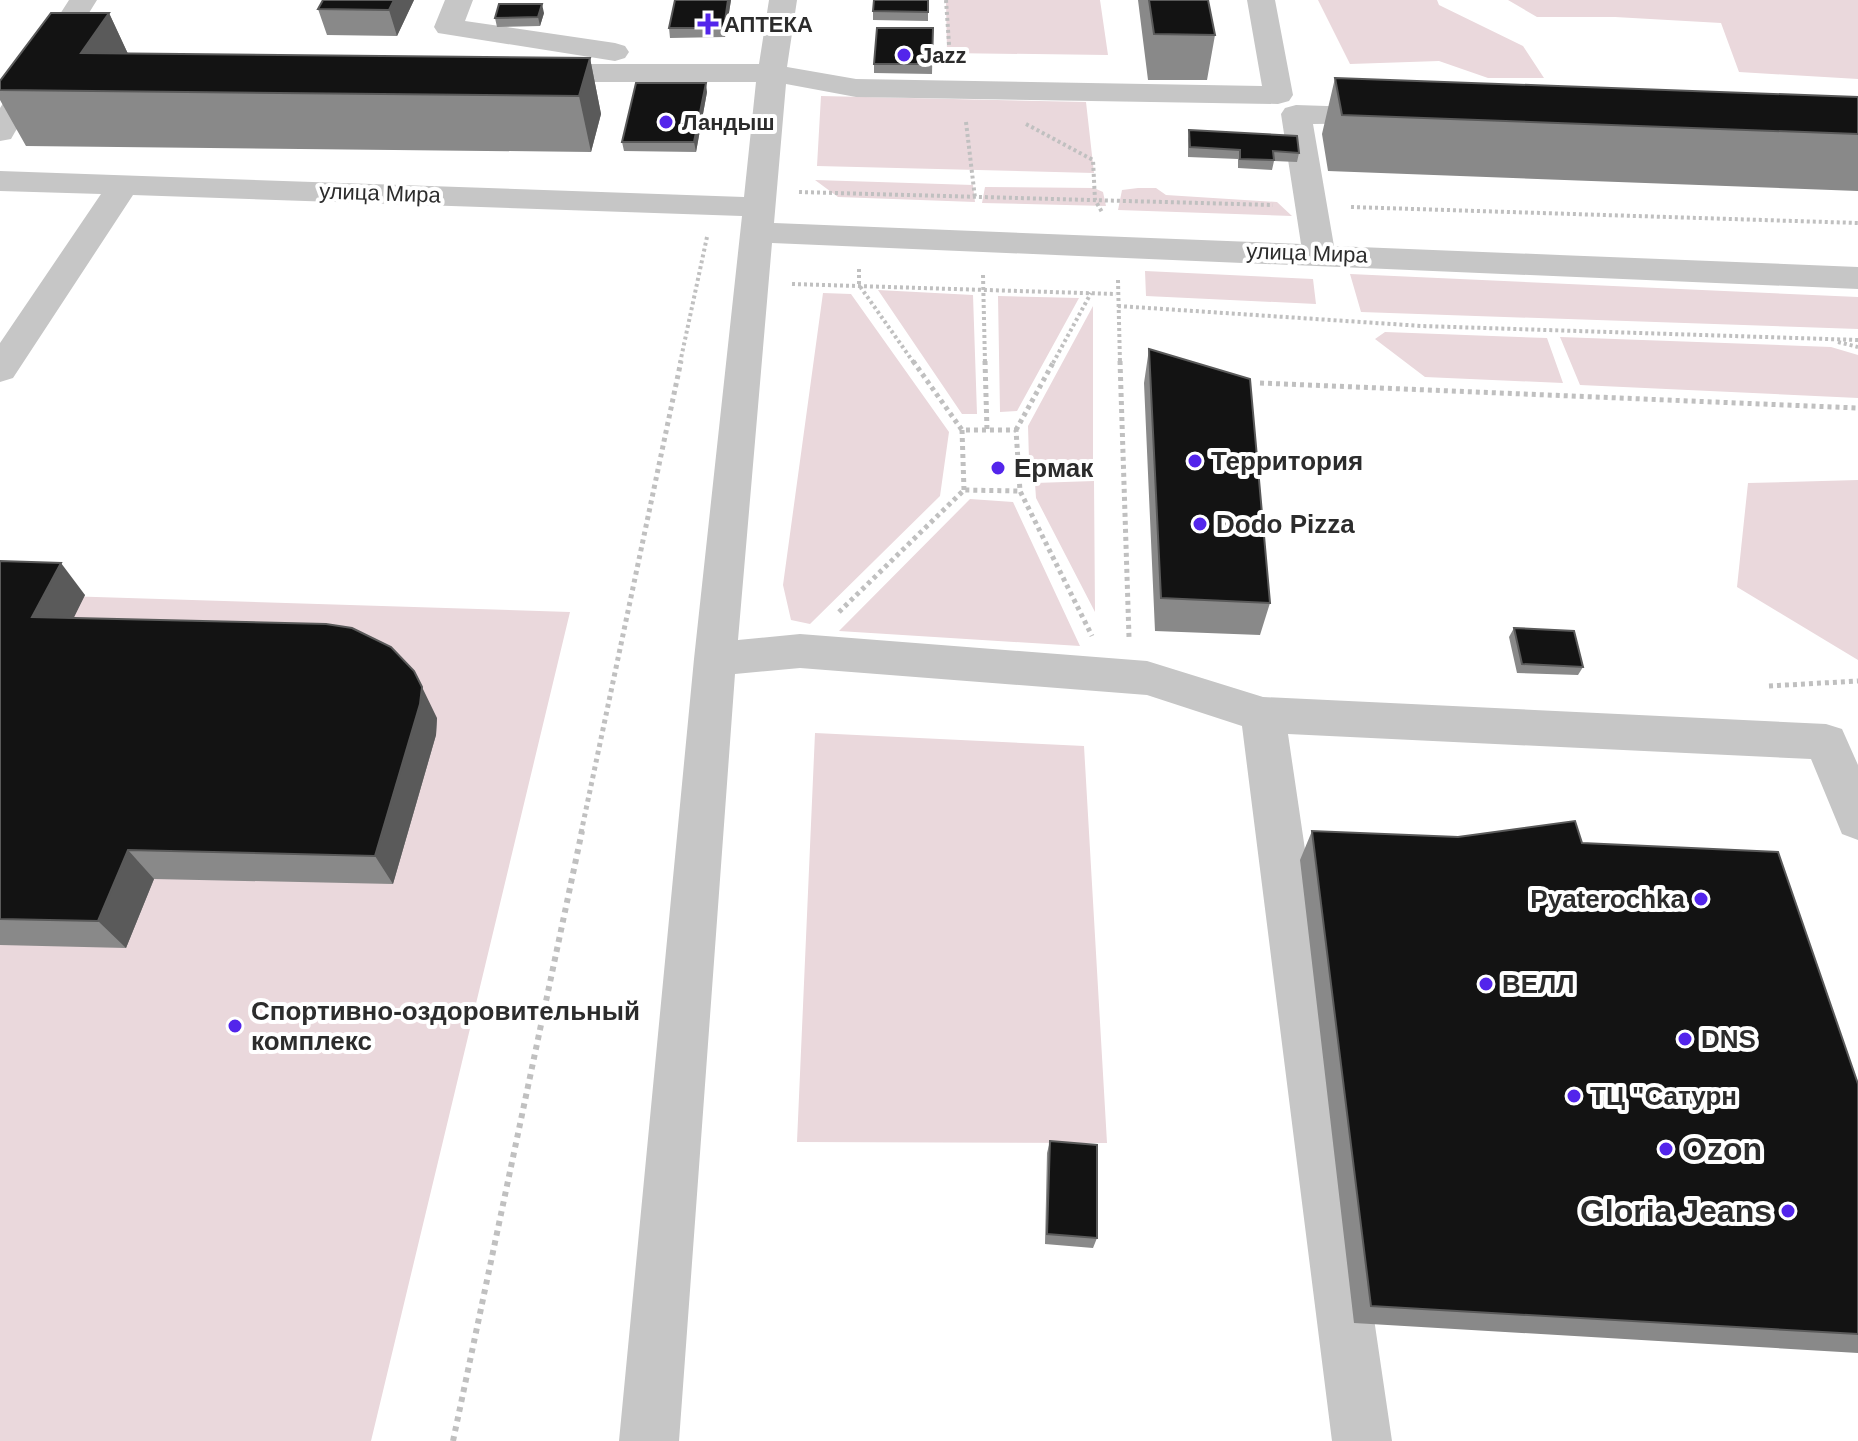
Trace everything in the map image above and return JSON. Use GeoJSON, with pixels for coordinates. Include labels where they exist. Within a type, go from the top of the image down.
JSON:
{"type":"FeatureCollection","features":[{"type":"Feature","properties":{"kind":"street"},"geometry":{"type":"LineString","coordinates":[[0,132],[83,0]]}},
{"type":"Feature","properties":{"kind":"street"},"geometry":{"type":"LineString","coordinates":[[459,0],[448,27],[585,46],[736,74]]}},
{"type":"Feature","properties":{"kind":"street"},"geometry":{"type":"LineString","coordinates":[[649,1441],[715,659],[754,283],[772,73],[783,0]]}},
{"type":"Feature","properties":{"kind":"street"},"geometry":{"type":"LineString","coordinates":[[501,73],[772,73],[856,88],[1278,95],[1261,0]]}},
{"type":"Feature","properties":{"kind":"street"},"geometry":{"type":"LineString","coordinates":[[6,71],[45,60],[85,60]]}},
{"type":"Feature","properties":{"kind":"street"},"geometry":{"type":"LineString","coordinates":[[1319,254],[1296,114],[1421,118]]}},
{"type":"Feature","properties":{"kind":"street","name":"улица Мира"},"geometry":{"type":"LineString","coordinates":[[0,181],[714,205],[758,220],[982,242],[1858,278]]}},
{"type":"Feature","properties":{"kind":"street"},"geometry":{"type":"LineString","coordinates":[[0,370],[124,184]]}},
{"type":"Feature","properties":{"kind":"street"},"geometry":{"type":"LineString","coordinates":[[715,659],[800,651],[1147,678],[1263,715],[1826,742],[1858,820]]}},
{"type":"Feature","properties":{"kind":"street"},"geometry":{"type":"LineString","coordinates":[[1263,715],[1362,1441]]}},
{"type":"Feature","properties":{"kind":"path"},"geometry":{"type":"LineString","coordinates":[[962,89],[1093,160],[1095,200]]}},
{"type":"Feature","properties":{"kind":"path"},"geometry":{"type":"LineString","coordinates":[[453,1441],[714,205]]}},
{"type":"Feature","properties":{"kind":"path"},"geometry":{"type":"LineString","coordinates":[[982,242],[987,430]]}},
{"type":"Feature","properties":{"kind":"path"},"geometry":{"type":"LineString","coordinates":[[1123,246],[1116,294],[1126,625],[1147,678]]}},
{"type":"Feature","properties":{"kind":"path"},"geometry":{"type":"LineString","coordinates":[[858,260],[859,285],[962,430],[964,490]]}},
{"type":"Feature","properties":{"kind":"path"},"geometry":{"type":"LineString","coordinates":[[699,277],[754,283],[1116,294]]}},
{"type":"Feature","properties":{"kind":"path"},"geometry":{"type":"LineString","coordinates":[[1091,293],[1016,430],[1020,491],[1096,643]]}},
{"type":"Feature","properties":{"kind":"path"},"geometry":{"type":"LineString","coordinates":[[1118,306],[1422,326],[1858,340]]}},
{"type":"Feature","properties":{"kind":"path"},"geometry":{"type":"LineString","coordinates":[[1829,339],[1858,347]]}},
{"type":"Feature","properties":{"kind":"path"},"geometry":{"type":"LineString","coordinates":[[1260,383],[1858,408]]}},
{"type":"Feature","properties":{"kind":"path"},"geometry":{"type":"LineString","coordinates":[[962,430],[1016,430]]}},
{"type":"Feature","properties":{"kind":"path"},"geometry":{"type":"LineString","coordinates":[[800,651],[964,490],[1020,491]]}},
{"type":"Feature","properties":{"kind":"path"},"geometry":{"type":"LineString","coordinates":[[1769,686],[1858,681]]}},
{"type":"Feature","properties":{"kind":"shaded area"},"geometry":{"type":"Polygon","coordinates":[[[946,0],[1100,0],[1108,55],[947,53],[946,0]]]}},
{"type":"Feature","properties":{"kind":"shaded area"},"geometry":{"type":"Polygon","coordinates":[[[1318,0],[1437,0],[1439,5],[1523,46],[1544,78],[1488,78],[1439,61],[1350,64],[1318,0]]]}},
{"type":"Feature","properties":{"kind":"shaded area"},"geometry":{"type":"Polygon","coordinates":[[[1508,0],[1858,0],[1858,79],[1739,72],[1721,23],[1615,17],[1537,17],[1508,0]]]}},
{"type":"Feature","properties":{"kind":"shaded area"},"geometry":{"type":"Polygon","coordinates":[[[821,96],[1086,102],[1094,173],[817,166],[821,96]]]}},
{"type":"Feature","properties":{"kind":"shaded area"},"geometry":{"type":"Polygon","coordinates":[[[815,180],[973,185],[975,202],[838,197],[815,180]]]}},
{"type":"Feature","properties":{"kind":"shaded area"},"geometry":{"type":"Polygon","coordinates":[[[985,187],[1094,188],[1103,192],[1106,206],[982,203],[985,187]]]}},
{"type":"Feature","properties":{"kind":"shaded area"},"geometry":{"type":"Polygon","coordinates":[[[1156,188],[1166,195],[1277,202],[1292,216],[1118,210],[1122,190],[1156,188]]]}},
{"type":"Feature","properties":{"kind":"shaded area"},"geometry":{"type":"Polygon","coordinates":[[[1145,271],[1313,279],[1316,304],[1146,296],[1145,271]]]}},
{"type":"Feature","properties":{"kind":"shaded area"},"geometry":{"type":"Polygon","coordinates":[[[1350,274],[1858,297],[1858,329],[1361,312],[1350,274]]]}},
{"type":"Feature","properties":{"kind":"shaded area"},"geometry":{"type":"Polygon","coordinates":[[[878,290],[973,295],[977,414],[962,414],[878,290]]]}},
{"type":"Feature","properties":{"kind":"shaded area"},"geometry":{"type":"Polygon","coordinates":[[[823,293],[851,294],[949,432],[940,496],[810,624],[791,620],[783,585],[823,293]]]}},
{"type":"Feature","properties":{"kind":"shaded area"},"geometry":{"type":"Polygon","coordinates":[[[998,296],[1079,298],[1017,411],[1000,412],[998,296]]]}},
{"type":"Feature","properties":{"kind":"shaded area"},"geometry":{"type":"Polygon","coordinates":[[[1093,306],[1093,462],[1029,460],[1028,426],[1093,306]]]}},
{"type":"Feature","properties":{"kind":"shaded area"},"geometry":{"type":"Polygon","coordinates":[[[1385,332],[1547,338],[1563,383],[1425,377],[1375,339],[1385,332]]]}},
{"type":"Feature","properties":{"kind":"shaded area"},"geometry":{"type":"Polygon","coordinates":[[[1560,337],[1831,347],[1858,355],[1858,398],[1580,385],[1560,337]]]}},
{"type":"Feature","properties":{"kind":"shaded area"},"geometry":{"type":"Polygon","coordinates":[[[1858,480],[1858,660],[1737,587],[1748,483],[1858,480]]]}},
{"type":"Feature","properties":{"kind":"shaded area"},"geometry":{"type":"Polygon","coordinates":[[[1094,481],[1095,612],[1036,498],[1035,483],[1094,481]]]}},
{"type":"Feature","properties":{"kind":"shaded area"},"geometry":{"type":"Polygon","coordinates":[[[970,499],[1013,502],[1080,646],[839,631],[970,499]]]}},
{"type":"Feature","properties":{"kind":"shaded area","name":"Спортивно-оздоровительный комплекс"},"geometry":{"type":"Polygon","coordinates":[[[0,594],[570,612],[371,1441],[0,1441],[0,594]]]}},
{"type":"Feature","properties":{"kind":"shaded area"},"geometry":{"type":"Polygon","coordinates":[[[815,733],[1084,746],[1107,1143],[797,1142],[815,733]]]}},
{"type":"Feature","properties":{"kind":"building"},"geometry":{"type":"Polygon","coordinates":[[[323,0],[394,0],[389,10],[318,9],[323,0]]]}},
{"type":"Feature","properties":{"kind":"building"},"geometry":{"type":"Polygon","coordinates":[[[675,0],[728,0],[724,28],[669,28],[675,0]]]}},
{"type":"Feature","properties":{"kind":"building"},"geometry":{"type":"Polygon","coordinates":[[[874,0],[928,0],[928,12],[873,11],[874,0]]]}},
{"type":"Feature","properties":{"kind":"building"},"geometry":{"type":"Polygon","coordinates":[[[1149,0],[1208,0],[1215,35],[1154,34],[1149,0]]]}},
{"type":"Feature","properties":{"kind":"building"},"geometry":{"type":"Polygon","coordinates":[[[499,4],[542,4],[538,17],[495,18],[499,4]]]}},
{"type":"Feature","properties":{"kind":"building"},"geometry":{"type":"Polygon","coordinates":[[[51,13],[109,13],[81,53],[590,58],[579,96],[0,90],[0,81],[51,13]]]}},
{"type":"Feature","properties":{"kind":"building","name":"Jazz"},"geometry":{"type":"Polygon","coordinates":[[[877,28],[933,28],[932,64],[874,64],[877,28]]]}},
{"type":"Feature","properties":{"kind":"building"},"geometry":{"type":"Polygon","coordinates":[[[1335,78],[1858,97],[1858,134],[1342,115],[1335,78]]]}},
{"type":"Feature","properties":{"kind":"building","name":"Ландыш"},"geometry":{"type":"Polygon","coordinates":[[[636,83],[706,83],[694,142],[622,142],[636,83]]]}},
{"type":"Feature","properties":{"kind":"building"},"geometry":{"type":"Polygon","coordinates":[[[1189,130],[1297,136],[1299,153],[1273,151],[1274,160],[1240,159],[1240,150],[1190,147],[1189,130]]]}},
{"type":"Feature","properties":{"kind":"building"},"geometry":{"type":"Polygon","coordinates":[[[1149,349],[1250,379],[1270,603],[1161,598],[1149,349]]]}},
{"type":"Feature","properties":{"kind":"building"},"geometry":{"type":"Polygon","coordinates":[[[0,561],[61,563],[32,617],[326,624],[352,628],[391,647],[414,671],[422,687],[420,704],[375,856],[128,850],[98,921],[0,919],[0,561]]]}},
{"type":"Feature","properties":{"kind":"building"},"geometry":{"type":"Polygon","coordinates":[[[1514,628],[1574,631],[1583,667],[1522,664],[1514,628]]]}},
{"type":"Feature","properties":{"kind":"building","name":"ТЦ \"Сатурн"},"geometry":{"type":"Polygon","coordinates":[[[1575,821],[1582,843],[1778,852],[1858,1084],[1858,1334],[1371,1306],[1312,831],[1458,837],[1575,821]]]}},
{"type":"Feature","properties":{"kind":"building"},"geometry":{"type":"Polygon","coordinates":[[[1050,1141],[1097,1145],[1097,1238],[1047,1234],[1050,1141]]]}},
{"type":"Feature","properties":{"kind":"place","name":"АПТЕКА"},"geometry":{"type":"Point","coordinates":[708,24]}},
{"type":"Feature","properties":{"kind":"place","name":"Jazz"},"geometry":{"type":"Point","coordinates":[904,55]}},
{"type":"Feature","properties":{"kind":"place","name":"Ландыш"},"geometry":{"type":"Point","coordinates":[666,122]}},
{"type":"Feature","properties":{"kind":"place","name":"Территория"},"geometry":{"type":"Point","coordinates":[1195,461]}},
{"type":"Feature","properties":{"kind":"place","name":"Ермак"},"geometry":{"type":"Point","coordinates":[998,468]}},
{"type":"Feature","properties":{"kind":"place","name":"Dodo Pizza"},"geometry":{"type":"Point","coordinates":[1200,524]}},
{"type":"Feature","properties":{"kind":"place","name":"Pyaterochka"},"geometry":{"type":"Point","coordinates":[1701,899]}},
{"type":"Feature","properties":{"kind":"place","name":"ВЕЛЛ"},"geometry":{"type":"Point","coordinates":[1486,984]}},
{"type":"Feature","properties":{"kind":"place","name":"Спортивно-оздоровительный комплекс"},"geometry":{"type":"Point","coordinates":[235,1026]}},
{"type":"Feature","properties":{"kind":"place","name":"DNS"},"geometry":{"type":"Point","coordinates":[1685,1039]}},
{"type":"Feature","properties":{"kind":"place","name":"ТЦ \"Сатурн"},"geometry":{"type":"Point","coordinates":[1574,1096]}},
{"type":"Feature","properties":{"kind":"place","name":"Ozon"},"geometry":{"type":"Point","coordinates":[1666,1149]}},
{"type":"Feature","properties":{"kind":"place","name":"Gloria Jeans"},"geometry":{"type":"Point","coordinates":[1788,1211]}}]}
